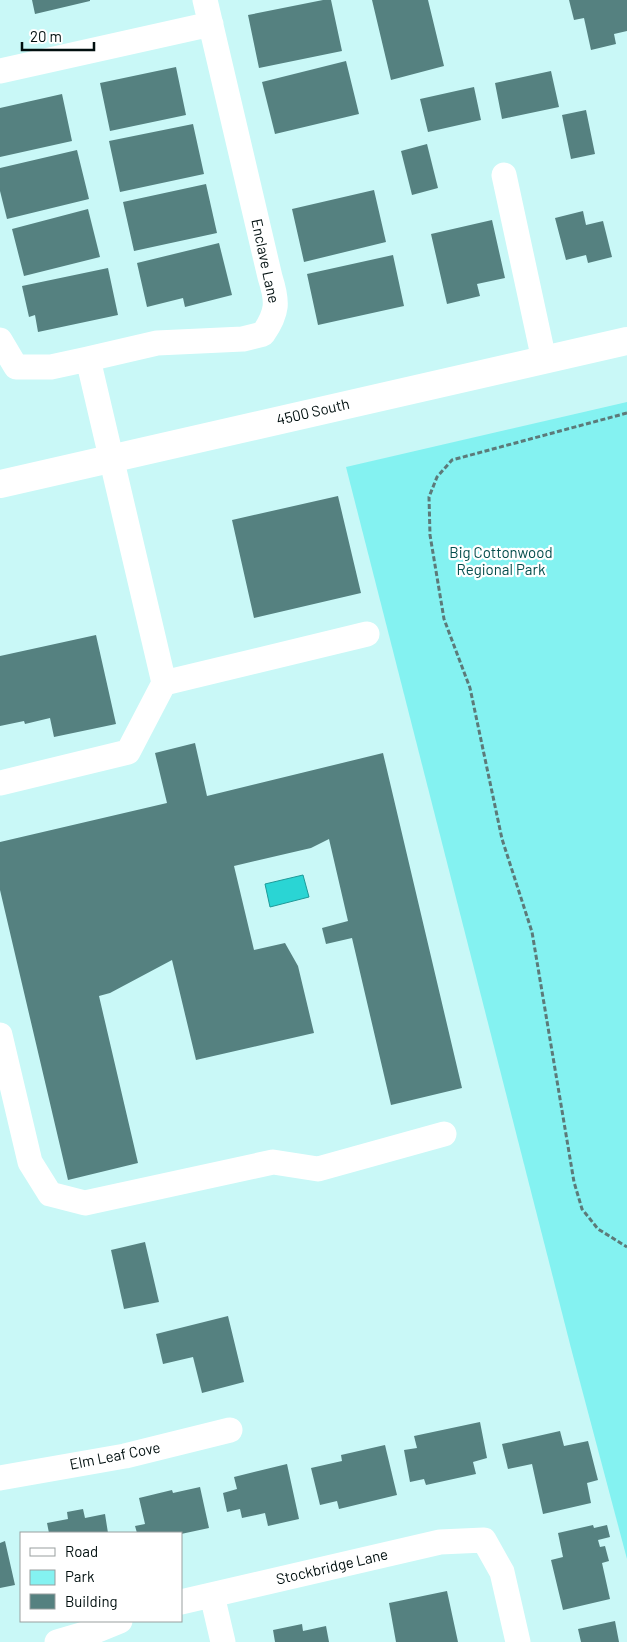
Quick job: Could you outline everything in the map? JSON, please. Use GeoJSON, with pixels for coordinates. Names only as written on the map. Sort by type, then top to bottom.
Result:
{"type":"FeatureCollection","features":[{"type":"Feature","properties":{"kind":"main road","name":"4500 South"},"geometry":{"type":"LineString","coordinates":[[0,484],[627,341]]}},
{"type":"Feature","properties":{"kind":"street","name":"Enclave Lane"},"geometry":{"type":"LineString","coordinates":[[0,340],[16,367],[51,367],[157,343],[243,339],[263,334],[272,321],[276,307],[275,292],[205,0]]}},
{"type":"Feature","properties":{"kind":"street"},"geometry":{"type":"LineString","coordinates":[[0,72],[211,24]]}},
{"type":"Feature","properties":{"kind":"street"},"geometry":{"type":"LineString","coordinates":[[504,175],[544,360]]}},
{"type":"Feature","properties":{"kind":"street"},"geometry":{"type":"LineString","coordinates":[[0,783],[128,752],[164,683],[88,359]]}},
{"type":"Feature","properties":{"kind":"street"},"geometry":{"type":"LineString","coordinates":[[164,683],[367,634]]}},
{"type":"Feature","properties":{"kind":"street"},"geometry":{"type":"LineString","coordinates":[[0,1035],[30,1162],[50,1194],[85,1202],[273,1162],[318,1169],[444,1134]]}},
{"type":"Feature","properties":{"kind":"street","name":"Elm Leaf Cove"},"geometry":{"type":"LineString","coordinates":[[0,1478],[125,1456],[230,1430]]}},
{"type":"Feature","properties":{"kind":"street","name":"Stockbridge Lane"},"geometry":{"type":"LineString","coordinates":[[182,1602],[440,1542],[484,1540],[502,1572],[518,1642]]}},
{"type":"Feature","properties":{"kind":"street"},"geometry":{"type":"LineString","coordinates":[[212,1595],[223,1642]]}},
{"type":"Feature","properties":{"kind":"street"},"geometry":{"type":"LineString","coordinates":[[57,1642],[118,1622]]}},
{"type":"Feature","properties":{"kind":"path"},"geometry":{"type":"LineString","coordinates":[[627,413],[452,460],[437,477],[429,497],[430,535],[444,619],[470,688],[502,838],[532,932],[574,1182],[582,1210],[598,1229],[627,1247]]}},
{"type":"Feature","properties":{"kind":"green space","name":"Big Cottonwood Regional Park"},"geometry":{"type":"Polygon","coordinates":[[[627,402],[627,1559],[572,1352],[346,467],[627,402]]]}},
{"type":"Feature","properties":{"kind":"shaded area"},"geometry":{"type":"Polygon","coordinates":[[[303,875],[309,897],[270,907],[265,884],[303,875]]]}},
{"type":"Feature","properties":{"kind":"building"},"geometry":{"type":"Polygon","coordinates":[[[32,0],[90,0],[90,1],[35,14],[32,0]]]}},
{"type":"Feature","properties":{"kind":"building"},"geometry":{"type":"Polygon","coordinates":[[[331,0],[342,51],[259,68],[248,15],[331,0]]]}},
{"type":"Feature","properties":{"kind":"building"},"geometry":{"type":"Polygon","coordinates":[[[372,0],[428,0],[444,66],[391,80],[372,0]]]}},
{"type":"Feature","properties":{"kind":"building"},"geometry":{"type":"Polygon","coordinates":[[[569,0],[627,0],[627,31],[614,34],[616,44],[591,50],[584,18],[574,20],[569,0]]]}},
{"type":"Feature","properties":{"kind":"building"},"geometry":{"type":"Polygon","coordinates":[[[346,61],[359,114],[275,134],[262,82],[346,61]]]}},
{"type":"Feature","properties":{"kind":"building"},"geometry":{"type":"Polygon","coordinates":[[[176,67],[186,115],[110,131],[100,83],[176,67]]]}},
{"type":"Feature","properties":{"kind":"building"},"geometry":{"type":"Polygon","coordinates":[[[551,71],[559,107],[502,119],[495,83],[551,71]]]}},
{"type":"Feature","properties":{"kind":"building"},"geometry":{"type":"Polygon","coordinates":[[[474,87],[481,120],[428,132],[420,99],[474,87]]]}},
{"type":"Feature","properties":{"kind":"building"},"geometry":{"type":"Polygon","coordinates":[[[62,94],[72,141],[0,157],[0,108],[62,94]]]}},
{"type":"Feature","properties":{"kind":"building"},"geometry":{"type":"Polygon","coordinates":[[[586,110],[595,154],[571,159],[562,115],[586,110]]]}},
{"type":"Feature","properties":{"kind":"building"},"geometry":{"type":"Polygon","coordinates":[[[193,124],[204,174],[120,192],[109,141],[193,124]]]}},
{"type":"Feature","properties":{"kind":"building"},"geometry":{"type":"Polygon","coordinates":[[[427,144],[438,188],[412,195],[401,151],[427,144]]]}},
{"type":"Feature","properties":{"kind":"building"},"geometry":{"type":"Polygon","coordinates":[[[77,150],[89,199],[7,219],[0,191],[0,168],[77,150]]]}},
{"type":"Feature","properties":{"kind":"building"},"geometry":{"type":"Polygon","coordinates":[[[206,184],[217,233],[134,251],[123,202],[206,184]]]}},
{"type":"Feature","properties":{"kind":"building"},"geometry":{"type":"Polygon","coordinates":[[[374,190],[386,242],[304,262],[292,209],[374,190]]]}},
{"type":"Feature","properties":{"kind":"building"},"geometry":{"type":"Polygon","coordinates":[[[88,209],[100,257],[24,276],[12,229],[88,209]]]}},
{"type":"Feature","properties":{"kind":"building"},"geometry":{"type":"Polygon","coordinates":[[[583,211],[586,225],[603,221],[612,257],[588,263],[586,255],[566,260],[555,218],[583,211]]]}},
{"type":"Feature","properties":{"kind":"building"},"geometry":{"type":"Polygon","coordinates":[[[492,220],[505,278],[477,284],[480,296],[447,304],[431,234],[492,220]]]}},
{"type":"Feature","properties":{"kind":"building"},"geometry":{"type":"Polygon","coordinates":[[[219,243],[232,295],[185,307],[183,298],[147,307],[137,263],[219,243]]]}},
{"type":"Feature","properties":{"kind":"building"},"geometry":{"type":"Polygon","coordinates":[[[393,255],[404,306],[318,325],[307,274],[393,255]]]}},
{"type":"Feature","properties":{"kind":"building"},"geometry":{"type":"Polygon","coordinates":[[[108,268],[118,315],[38,332],[35,315],[29,317],[22,286],[108,268]]]}},
{"type":"Feature","properties":{"kind":"building"},"geometry":{"type":"Polygon","coordinates":[[[338,496],[361,593],[254,618],[232,520],[338,496]]]}},
{"type":"Feature","properties":{"kind":"building"},"geometry":{"type":"Polygon","coordinates":[[[96,635],[116,724],[54,737],[50,718],[25,724],[24,721],[0,726],[0,656],[96,635]]]}},
{"type":"Feature","properties":{"kind":"building"},"geometry":{"type":"Polygon","coordinates":[[[195,743],[207,796],[383,753],[462,1088],[391,1105],[352,938],[326,944],[322,928],[348,921],[329,839],[311,848],[234,866],[254,950],[285,943],[298,966],[314,1033],[196,1060],[172,960],[110,993],[99,996],[138,1163],[68,1180],[0,890],[0,842],[167,803],[155,753],[195,743]]]}},
{"type":"Feature","properties":{"kind":"building"},"geometry":{"type":"Polygon","coordinates":[[[145,1242],[159,1302],[124,1309],[111,1250],[145,1242]]]}},
{"type":"Feature","properties":{"kind":"building"},"geometry":{"type":"Polygon","coordinates":[[[228,1316],[244,1382],[202,1393],[193,1357],[163,1364],[156,1334],[228,1316]]]}},
{"type":"Feature","properties":{"kind":"building"},"geometry":{"type":"Polygon","coordinates":[[[480,1422],[487,1458],[473,1462],[476,1474],[426,1485],[424,1479],[410,1482],[404,1450],[417,1448],[414,1436],[480,1422]]]}},
{"type":"Feature","properties":{"kind":"building"},"geometry":{"type":"Polygon","coordinates":[[[560,1431],[564,1446],[588,1441],[598,1480],[587,1483],[591,1503],[543,1514],[532,1464],[508,1469],[502,1444],[560,1431]]]}},
{"type":"Feature","properties":{"kind":"building"},"geometry":{"type":"Polygon","coordinates":[[[385,1445],[397,1495],[339,1509],[337,1501],[320,1505],[311,1468],[342,1461],[341,1455],[385,1445]]]}},
{"type":"Feature","properties":{"kind":"building"},"geometry":{"type":"Polygon","coordinates":[[[287,1464],[299,1519],[268,1526],[265,1513],[242,1518],[240,1509],[227,1512],[223,1493],[237,1489],[234,1477],[287,1464]]]}},
{"type":"Feature","properties":{"kind":"building"},"geometry":{"type":"Polygon","coordinates":[[[200,1487],[209,1528],[182,1534],[182,1532],[137,1532],[135,1526],[145,1524],[139,1498],[172,1490],[173,1493],[200,1487]]]}},
{"type":"Feature","properties":{"kind":"building"},"geometry":{"type":"Polygon","coordinates":[[[83,1509],[85,1518],[105,1514],[108,1532],[49,1532],[47,1523],[68,1519],[67,1512],[83,1509]]]}},
{"type":"Feature","properties":{"kind":"building"},"geometry":{"type":"Polygon","coordinates":[[[593,1525],[594,1528],[607,1525],[610,1537],[598,1540],[600,1547],[605,1546],[609,1561],[602,1563],[610,1599],[563,1610],[551,1560],[563,1557],[558,1533],[593,1525]]]}},
{"type":"Feature","properties":{"kind":"building"},"geometry":{"type":"Polygon","coordinates":[[[5,1541],[15,1585],[0,1588],[0,1543],[5,1541]]]}},
{"type":"Feature","properties":{"kind":"building"},"geometry":{"type":"Polygon","coordinates":[[[447,1591],[458,1642],[396,1642],[389,1603],[447,1591]]]}},
{"type":"Feature","properties":{"kind":"building"},"geometry":{"type":"Polygon","coordinates":[[[615,1621],[619,1642],[581,1642],[578,1629],[615,1621]]]}},
{"type":"Feature","properties":{"kind":"building"},"geometry":{"type":"Polygon","coordinates":[[[302,1624],[303,1631],[326,1626],[329,1642],[275,1642],[273,1630],[302,1624]]]}}]}
